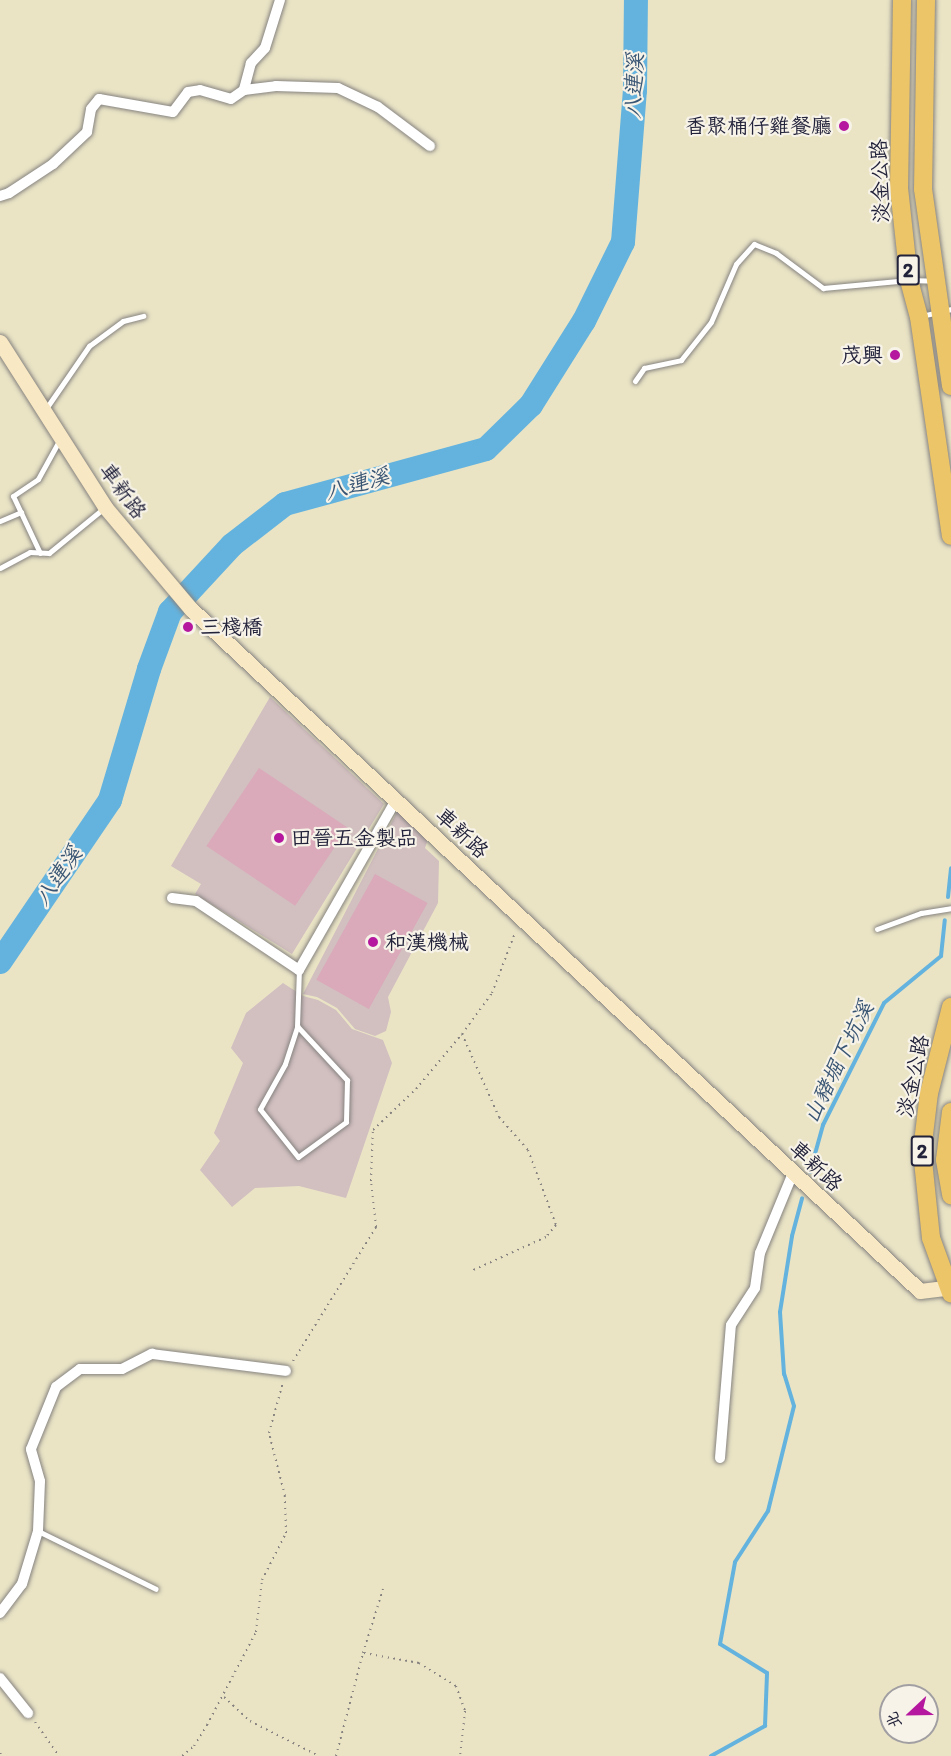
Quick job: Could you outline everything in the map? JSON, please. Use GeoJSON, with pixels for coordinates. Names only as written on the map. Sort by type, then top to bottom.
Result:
{"type":"FeatureCollection","features":[{"type":"Feature","properties":{"kind":"main road","name":"淡金公路"},"geometry":{"type":"LineString","coordinates":[[902,0],[899,188],[909,280],[919,316],[951,536]]}},
{"type":"Feature","properties":{"kind":"main road","name":"淡金公路"},"geometry":{"type":"LineString","coordinates":[[926,0],[923,189],[936,281],[946,310],[951,386]]}},
{"type":"Feature","properties":{"kind":"main road","name":"淡金公路"},"geometry":{"type":"LineString","coordinates":[[950,1290],[931,1238],[922,1151],[929,1092],[951,1007]]}},
{"type":"Feature","properties":{"kind":"main road","name":"2"},"geometry":{"type":"LineString","coordinates":[[951,1112],[945,1160],[951,1195]]}},
{"type":"Feature","properties":{"kind":"street"},"geometry":{"type":"LineString","coordinates":[[244,90],[251,63],[265,48],[280,0]]}},
{"type":"Feature","properties":{"kind":"street"},"geometry":{"type":"LineString","coordinates":[[0,196],[9,193],[53,164],[87,132],[91,109],[99,99],[173,112],[188,92],[200,90],[231,99],[244,90],[276,86],[338,88],[378,106],[430,146]]}},
{"type":"Feature","properties":{"kind":"street","name":"車新路"},"geometry":{"type":"LineString","coordinates":[[0,342],[105,507],[191,609],[920,1291],[950,1290]]}},
{"type":"Feature","properties":{"kind":"street"},"geometry":{"type":"LineString","coordinates":[[172,898],[196,901],[299,969],[396,800]]}},
{"type":"Feature","properties":{"kind":"street"},"geometry":{"type":"LineString","coordinates":[[720,1458],[731,1325],[755,1288],[760,1253],[793,1173]]}},
{"type":"Feature","properties":{"kind":"street"},"geometry":{"type":"LineString","coordinates":[[0,1613],[22,1584],[38,1531],[40,1480],[31,1449],[56,1387],[80,1368],[122,1369],[152,1354],[286,1371]]}},
{"type":"Feature","properties":{"kind":"street"},"geometry":{"type":"LineString","coordinates":[[0,1678],[28,1713]]}},
{"type":"Feature","properties":{"kind":"lane"},"geometry":{"type":"LineString","coordinates":[[635,381],[644,368],[681,360],[711,322],[736,264],[754,244],[776,254],[823,288],[909,280],[936,281]]}},
{"type":"Feature","properties":{"kind":"lane"},"geometry":{"type":"LineString","coordinates":[[919,316],[946,310]]}},
{"type":"Feature","properties":{"kind":"lane"},"geometry":{"type":"LineString","coordinates":[[44,411],[89,346],[123,321],[143,316]]}},
{"type":"Feature","properties":{"kind":"lane"},"geometry":{"type":"LineString","coordinates":[[40,553],[13,496],[38,479],[61,437]]}},
{"type":"Feature","properties":{"kind":"lane"},"geometry":{"type":"LineString","coordinates":[[0,568],[30,552],[49,553],[105,507]]}},
{"type":"Feature","properties":{"kind":"lane"},"geometry":{"type":"LineString","coordinates":[[0,521],[21,512]]}},
{"type":"Feature","properties":{"kind":"lane"},"geometry":{"type":"LineString","coordinates":[[877,928],[921,913],[951,908]]}},
{"type":"Feature","properties":{"kind":"lane"},"geometry":{"type":"LineString","coordinates":[[297,1026],[347,1080],[346,1122],[298,1157],[260,1109],[285,1064],[297,1026],[299,969]]}},
{"type":"Feature","properties":{"kind":"lane"},"geometry":{"type":"LineString","coordinates":[[38,1531],[156,1590]]}},
{"type":"Feature","properties":{"kind":"path"},"geometry":{"type":"LineString","coordinates":[[182,1756],[194,1746],[224,1697],[256,1632],[262,1580],[286,1533],[285,1496],[269,1433],[286,1371],[376,1227],[371,1181],[373,1130],[416,1089],[462,1034],[492,993],[521,916]]}},
{"type":"Feature","properties":{"kind":"path"},"geometry":{"type":"LineString","coordinates":[[462,1034],[499,1117],[528,1150],[556,1225],[546,1237],[471,1271]]}},
{"type":"Feature","properties":{"kind":"path"},"geometry":{"type":"LineString","coordinates":[[336,1756],[363,1653],[383,1589]]}},
{"type":"Feature","properties":{"kind":"path"},"geometry":{"type":"LineString","coordinates":[[363,1653],[419,1664],[456,1686],[465,1711],[460,1756]]}},
{"type":"Feature","properties":{"kind":"path"},"geometry":{"type":"LineString","coordinates":[[224,1697],[250,1721],[319,1756]]}},
{"type":"Feature","properties":{"kind":"path"},"geometry":{"type":"LineString","coordinates":[[28,1713],[59,1756]]}},
{"type":"Feature","properties":{"kind":"shaded area"},"geometry":{"type":"Polygon","coordinates":[[[270,697],[384,804],[292,954],[195,894],[201,884],[171,866],[270,697]]]}},
{"type":"Feature","properties":{"kind":"shaded area"},"geometry":{"type":"Polygon","coordinates":[[[397,812],[428,839],[425,848],[439,861],[438,903],[388,997],[391,1012],[386,1031],[375,1036],[355,1029],[337,1008],[317,997],[303,994],[397,812]]]}},
{"type":"Feature","properties":{"kind":"shaded area"},"geometry":{"type":"Polygon","coordinates":[[[283,983],[303,996],[318,1000],[336,1010],[352,1029],[383,1040],[392,1063],[346,1198],[299,1186],[255,1188],[232,1207],[200,1170],[220,1141],[214,1133],[243,1063],[231,1048],[246,1013],[283,983]]]}},
{"type":"Feature","properties":{"kind":"building","name":"田晉五金製品"},"geometry":{"type":"Polygon","coordinates":[[[259,768],[348,828],[295,906],[206,846],[259,768]]]}},
{"type":"Feature","properties":{"kind":"building","name":"和漢機械"},"geometry":{"type":"Polygon","coordinates":[[[375,874],[427,903],[369,1009],[316,980],[375,874]]]}},
{"type":"Feature","properties":{"kind":"waterway","name":"八連溪"},"geometry":{"type":"LineString","coordinates":[[0,962],[110,800],[149,669],[170,612],[232,545],[285,504],[486,449],[531,405],[584,321],[623,242],[635,90],[636,0]]}},
{"type":"Feature","properties":{"kind":"waterway","name":"山豬堀下坑溪"},"geometry":{"type":"LineString","coordinates":[[948,897],[951,868]]}},
{"type":"Feature","properties":{"kind":"waterway","name":"山豬堀下坑溪"},"geometry":{"type":"LineString","coordinates":[[810,1172],[823,1125],[884,1003],[941,956],[945,920]]}},
{"type":"Feature","properties":{"kind":"waterway","name":"山豬堀下坑溪"},"geometry":{"type":"LineString","coordinates":[[711,1756],[765,1726],[767,1673],[720,1644],[735,1562],[768,1511],[794,1406],[784,1374],[780,1312],[792,1236],[802,1198]]}},
{"type":"Feature","properties":{"kind":"place","name":"香聚桶仔雞餐廳"},"geometry":{"type":"Point","coordinates":[844,126]}},
{"type":"Feature","properties":{"kind":"place","name":"茂興"},"geometry":{"type":"Point","coordinates":[895,355]}},
{"type":"Feature","properties":{"kind":"place","name":"三棧橋"},"geometry":{"type":"Point","coordinates":[188,627]}},
{"type":"Feature","properties":{"kind":"place","name":"田晉五金製品"},"geometry":{"type":"Point","coordinates":[279,838]}},
{"type":"Feature","properties":{"kind":"place","name":"和漢機械"},"geometry":{"type":"Point","coordinates":[373,942]}}]}
